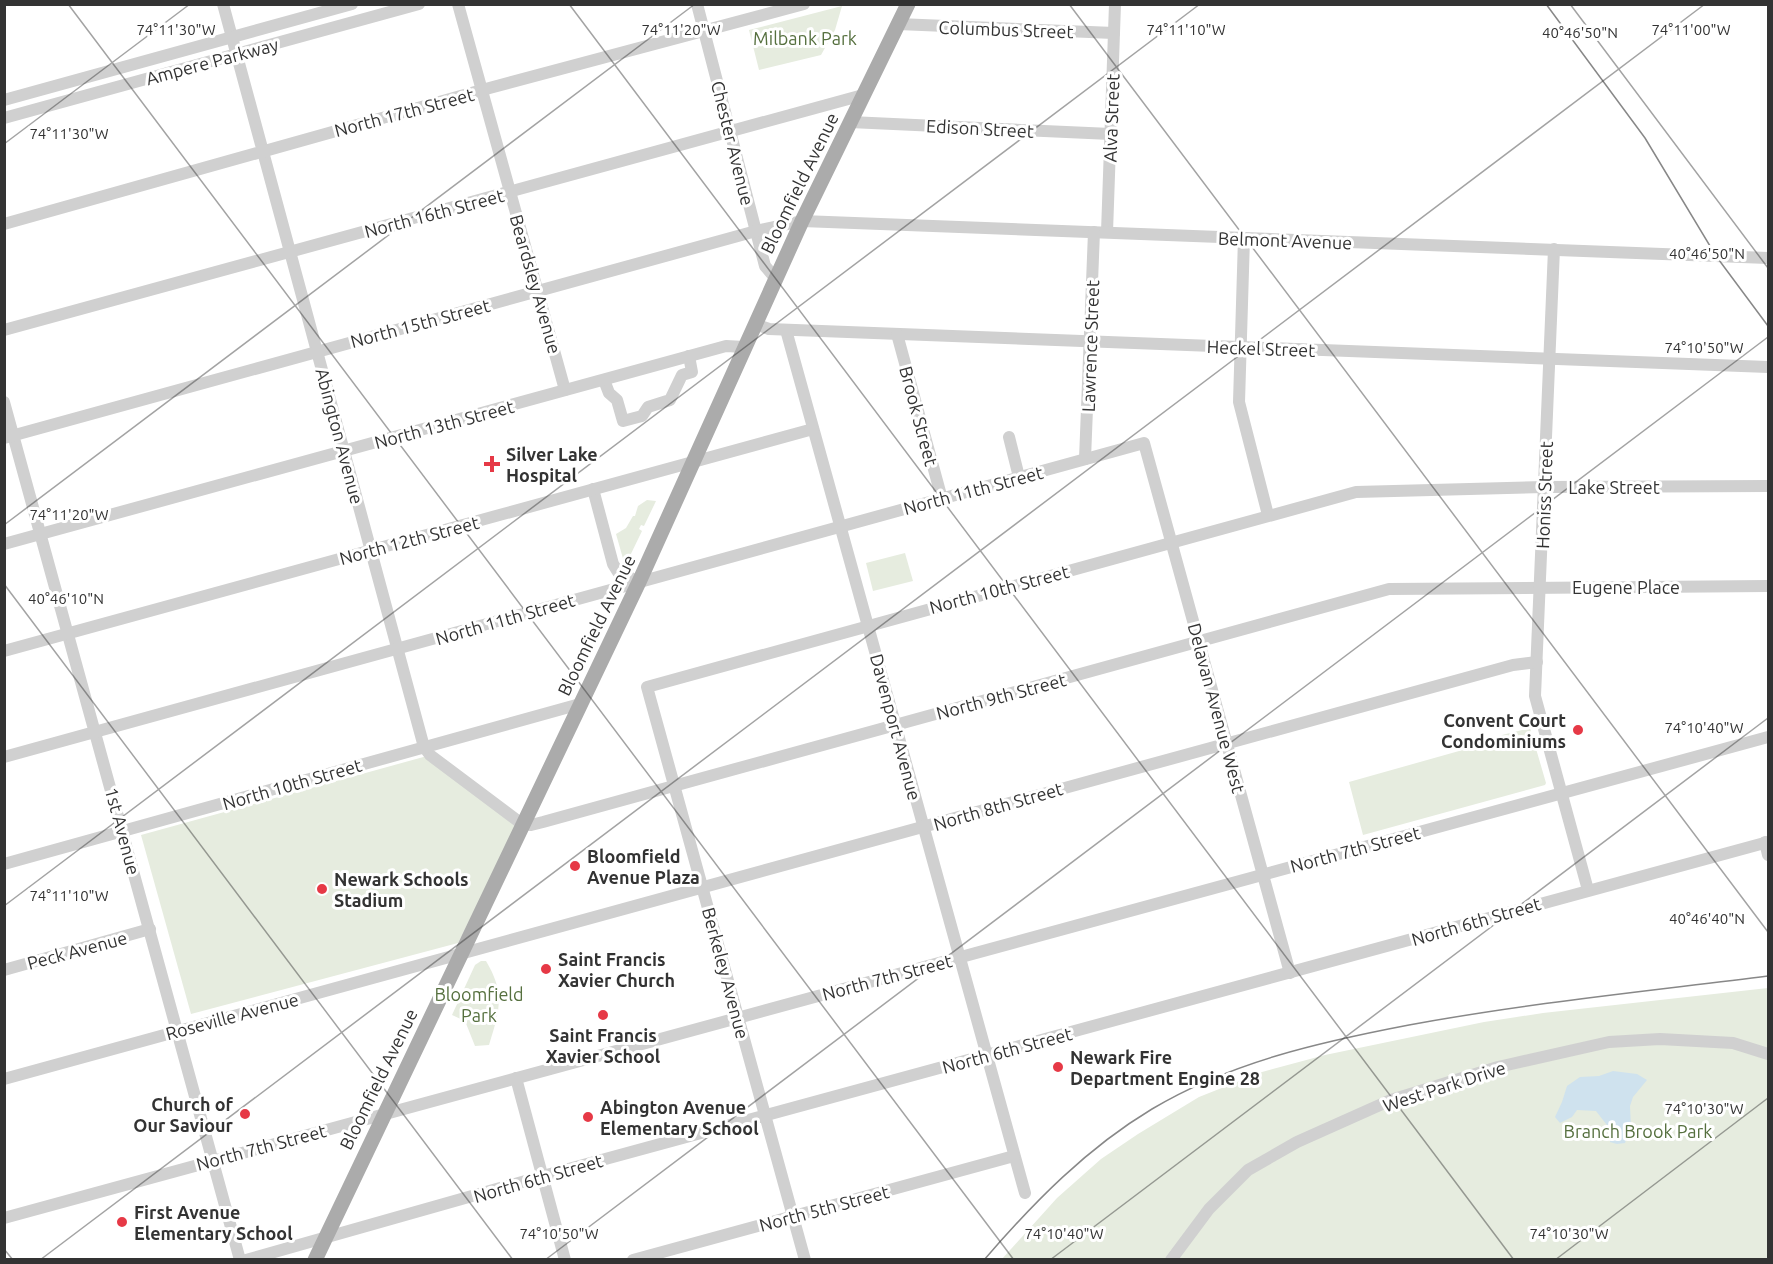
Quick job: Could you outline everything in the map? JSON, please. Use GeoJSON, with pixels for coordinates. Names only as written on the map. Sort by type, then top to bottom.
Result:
{"type":"FeatureCollection","features":[{"type":"Feature","properties":{"kind":"main road","name":"Bloomfield Avenue"},"geometry":{"type":"LineString","coordinates":[[315,1260],[639,582],[802,221],[908,4]]}},
{"type":"Feature","properties":{"kind":"street","name":"Abington Avenue"},"geometry":{"type":"LineString","coordinates":[[223,4],[424,747]]}},
{"type":"Feature","properties":{"kind":"street","name":"Ampere Parkway"},"geometry":{"type":"LineString","coordinates":[[4,118],[419,4]]}},
{"type":"Feature","properties":{"kind":"street","name":"Beardsley Avenue"},"geometry":{"type":"LineString","coordinates":[[458,4],[565,390]]}},
{"type":"Feature","properties":{"kind":"street","name":"Chester Avenue"},"geometry":{"type":"LineString","coordinates":[[697,4],[765,267],[776,279]]}},
{"type":"Feature","properties":{"kind":"street","name":"North 17th Street"},"geometry":{"type":"LineString","coordinates":[[4,224],[482,90],[804,4]]}},
{"type":"Feature","properties":{"kind":"street","name":"Alva Street"},"geometry":{"type":"LineString","coordinates":[[1100,232],[1111,134],[1115,4]]}},
{"type":"Feature","properties":{"kind":"street","name":"Ampere Parkway"},"geometry":{"type":"LineString","coordinates":[[4,100],[344,6]]}},
{"type":"Feature","properties":{"kind":"street","name":"Columbus Street"},"geometry":{"type":"LineString","coordinates":[[898,24],[1114,33]]}},
{"type":"Feature","properties":{"kind":"street","name":"North 16th Street"},"geometry":{"type":"LineString","coordinates":[[4,330],[863,95]]}},
{"type":"Feature","properties":{"kind":"street","name":"Edison Street"},"geometry":{"type":"LineString","coordinates":[[850,122],[1111,134]]}},
{"type":"Feature","properties":{"kind":"street","name":"North 15th Street"},"geometry":{"type":"LineString","coordinates":[[9,437],[756,231],[802,221]]}},
{"type":"Feature","properties":{"kind":"street","name":"Belmont Avenue"},"geometry":{"type":"LineString","coordinates":[[802,221],[1768,258]]}},
{"type":"Feature","properties":{"kind":"street","name":"Lawrence Street"},"geometry":{"type":"LineString","coordinates":[[1085,459],[1090,341],[1100,232]]}},
{"type":"Feature","properties":{"kind":"street"},"geometry":{"type":"LineString","coordinates":[[1244,238],[1240,407],[1268,515]]}},
{"type":"Feature","properties":{"kind":"street","name":"Honiss Street"},"geometry":{"type":"LineString","coordinates":[[1554,249],[1535,696],[1588,890]]}},
{"type":"Feature","properties":{"kind":"street","name":"Heckel Street"},"geometry":{"type":"LineString","coordinates":[[755,324],[769,329],[786,330],[1768,368]]}},
{"type":"Feature","properties":{"kind":"street","name":"Davenport Avenue"},"geometry":{"type":"LineString","coordinates":[[786,330],[1025,1194]]}},
{"type":"Feature","properties":{"kind":"street","name":"Brook Street"},"geometry":{"type":"LineString","coordinates":[[897,334],[942,499]]}},
{"type":"Feature","properties":{"kind":"street","name":"North 13th Street"},"geometry":{"type":"LineString","coordinates":[[4,544],[726,346],[744,347]]}},
{"type":"Feature","properties":{"kind":"street"},"geometry":{"type":"LineString","coordinates":[[604,380],[609,393],[617,400],[623,421],[642,416],[648,406],[670,400],[682,375],[692,372],[689,356]]}},
{"type":"Feature","properties":{"kind":"street","name":"1st Avenue"},"geometry":{"type":"LineString","coordinates":[[4,402],[9,437],[41,534],[240,1260]]}},
{"type":"Feature","properties":{"kind":"street","name":"North 12th Street"},"geometry":{"type":"LineString","coordinates":[[4,651],[813,429]]}},
{"type":"Feature","properties":{"kind":"street"},"geometry":{"type":"LineString","coordinates":[[1009,437],[1019,477]]}},
{"type":"Feature","properties":{"kind":"street","name":"North 11th Street"},"geometry":{"type":"LineString","coordinates":[[4,758],[1144,443]]}},
{"type":"Feature","properties":{"kind":"street","name":"Delavan Avenue West"},"geometry":{"type":"LineString","coordinates":[[1144,443],[1290,973]]}},
{"type":"Feature","properties":{"kind":"street","name":"Lake Street"},"geometry":{"type":"LineString","coordinates":[[1352,493],[1365,490],[1768,486]]}},
{"type":"Feature","properties":{"kind":"street"},"geometry":{"type":"LineString","coordinates":[[593,489],[613,564],[618,572],[639,582]]}},
{"type":"Feature","properties":{"kind":"street","name":"North 10th Street"},"geometry":{"type":"LineString","coordinates":[[647,687],[1352,493]]}},
{"type":"Feature","properties":{"kind":"street","name":"Eugene Place"},"geometry":{"type":"LineString","coordinates":[[1484,587],[1768,586]]}},
{"type":"Feature","properties":{"kind":"street","name":"North 9th Street"},"geometry":{"type":"LineString","coordinates":[[522,824],[531,825],[543,822],[1389,589],[1484,587]]}},
{"type":"Feature","properties":{"kind":"street","name":"North 8th Street"},"geometry":{"type":"LineString","coordinates":[[460,954],[1513,664],[1537,662]]}},
{"type":"Feature","properties":{"kind":"street","name":"Berkeley Avenue"},"geometry":{"type":"LineString","coordinates":[[647,687],[805,1260]]}},
{"type":"Feature","properties":{"kind":"street","name":"North 10th Street"},"geometry":{"type":"LineString","coordinates":[[4,864],[580,704]]}},
{"type":"Feature","properties":{"kind":"street","name":"North 7th Street"},"geometry":{"type":"LineString","coordinates":[[4,1218],[1768,737]]}},
{"type":"Feature","properties":{"kind":"street"},"geometry":{"type":"LineString","coordinates":[[424,747],[432,756],[522,824]]}},
{"type":"Feature","properties":{"kind":"street"},"geometry":{"type":"LineString","coordinates":[[1767,842],[1768,855]]}},
{"type":"Feature","properties":{"kind":"street","name":"North 6th Street"},"geometry":{"type":"LineString","coordinates":[[246,1260],[543,1176],[1767,842]]}},
{"type":"Feature","properties":{"kind":"street","name":"Peck Avenue"},"geometry":{"type":"LineString","coordinates":[[4,970],[150,929]]}},
{"type":"Feature","properties":{"kind":"street","name":"Roseville Avenue"},"geometry":{"type":"LineString","coordinates":[[4,1079],[460,954]]}},
{"type":"Feature","properties":{"kind":"street","name":"West Park Drive"},"geometry":{"type":"LineString","coordinates":[[1172,1260],[1209,1209],[1248,1170],[1297,1142],[1391,1100],[1498,1067],[1609,1042],[1660,1039],[1733,1043],[1768,1054]]}},
{"type":"Feature","properties":{"kind":"street"},"geometry":{"type":"LineString","coordinates":[[516,1078],[565,1260]]}},
{"type":"Feature","properties":{"kind":"street","name":"North 5th Street"},"geometry":{"type":"LineString","coordinates":[[633,1260],[1014,1156]]}},
{"type":"Feature","properties":{"kind":"green space","name":"Milbank Park"},"geometry":{"type":"Polygon","coordinates":[[[842,6],[835,30],[821,55],[759,70],[749,30],[842,6]]]}},
{"type":"Feature","properties":{"kind":"green space"},"geometry":{"type":"Polygon","coordinates":[[[647,500],[656,501],[644,526],[641,525],[639,529],[642,531],[627,562],[624,562],[616,534],[626,528],[635,516],[638,506],[647,500]]]}},
{"type":"Feature","properties":{"kind":"green space"},"geometry":{"type":"Polygon","coordinates":[[[905,553],[913,581],[873,591],[866,563],[905,553]]]}},
{"type":"Feature","properties":{"kind":"green space"},"geometry":{"type":"Polygon","coordinates":[[[1530,728],[1545,785],[1363,835],[1349,782],[1491,742],[1490,738],[1530,728]]]}},
{"type":"Feature","properties":{"kind":"green space","name":"Newark Schools Stadium"},"geometry":{"type":"Polygon","coordinates":[[[427,756],[517,826],[458,943],[191,1014],[141,835],[427,756]]]}},
{"type":"Feature","properties":{"kind":"green space","name":"Bloomfield Park"},"geometry":{"type":"Polygon","coordinates":[[[486,961],[492,973],[499,1003],[489,1045],[475,1046],[465,1021],[452,1015],[475,965],[486,961]]]}},
{"type":"Feature","properties":{"kind":"green space","name":"Branch Brook Park"},"geometry":{"type":"Polygon","coordinates":[[[1768,988],[1768,1259],[1001,1260],[1057,1198],[1101,1159],[1199,1097],[1262,1072],[1325,1055],[1484,1022],[1543,1013],[1768,988]]]}},
{"type":"Feature","properties":{"kind":"water"},"geometry":{"type":"Polygon","coordinates":[[[1613,1071],[1637,1074],[1647,1080],[1633,1097],[1630,1106],[1631,1127],[1625,1143],[1610,1142],[1610,1129],[1596,1111],[1577,1110],[1572,1117],[1560,1123],[1555,1117],[1567,1086],[1580,1077],[1599,1076],[1613,1071]]]}},
{"type":"Feature","properties":{"kind":"tram line"},"geometry":{"type":"LineString","coordinates":[[1546,4],[1645,138],[1716,256],[1768,326]]}},
{"type":"Feature","properties":{"kind":"tram line"},"geometry":{"type":"LineString","coordinates":[[984,1260],[1062,1177],[1105,1141],[1152,1109],[1213,1078],[1245,1066],[1342,1039],[1454,1017],[1768,976]]}},
{"type":"Feature","properties":{"kind":"place","name":"Silver Lake Hospital"},"geometry":{"type":"Point","coordinates":[492,464]}},
{"type":"Feature","properties":{"kind":"place","name":"Convent Court Condominiums"},"geometry":{"type":"Point","coordinates":[1578,730]}},
{"type":"Feature","properties":{"kind":"place","name":"Bloomfield Avenue Plaza"},"geometry":{"type":"Point","coordinates":[575,866]}},
{"type":"Feature","properties":{"kind":"place","name":"Newark Schools Stadium"},"geometry":{"type":"Point","coordinates":[322,889]}},
{"type":"Feature","properties":{"kind":"place","name":"Saint Francis Xavier Church"},"geometry":{"type":"Point","coordinates":[546,969]}},
{"type":"Feature","properties":{"kind":"place","name":"Saint Francis Xavier School"},"geometry":{"type":"Point","coordinates":[603,1015]}},
{"type":"Feature","properties":{"kind":"place","name":"Newark Fire Department Engine 28"},"geometry":{"type":"Point","coordinates":[1058,1067]}},
{"type":"Feature","properties":{"kind":"place","name":"Church of Our Saviour"},"geometry":{"type":"Point","coordinates":[245,1114]}},
{"type":"Feature","properties":{"kind":"place","name":"Abington Avenue Elementary School"},"geometry":{"type":"Point","coordinates":[588,1117]}},
{"type":"Feature","properties":{"kind":"place","name":"First Avenue Elementary School"},"geometry":{"type":"Point","coordinates":[122,1222]}}]}
